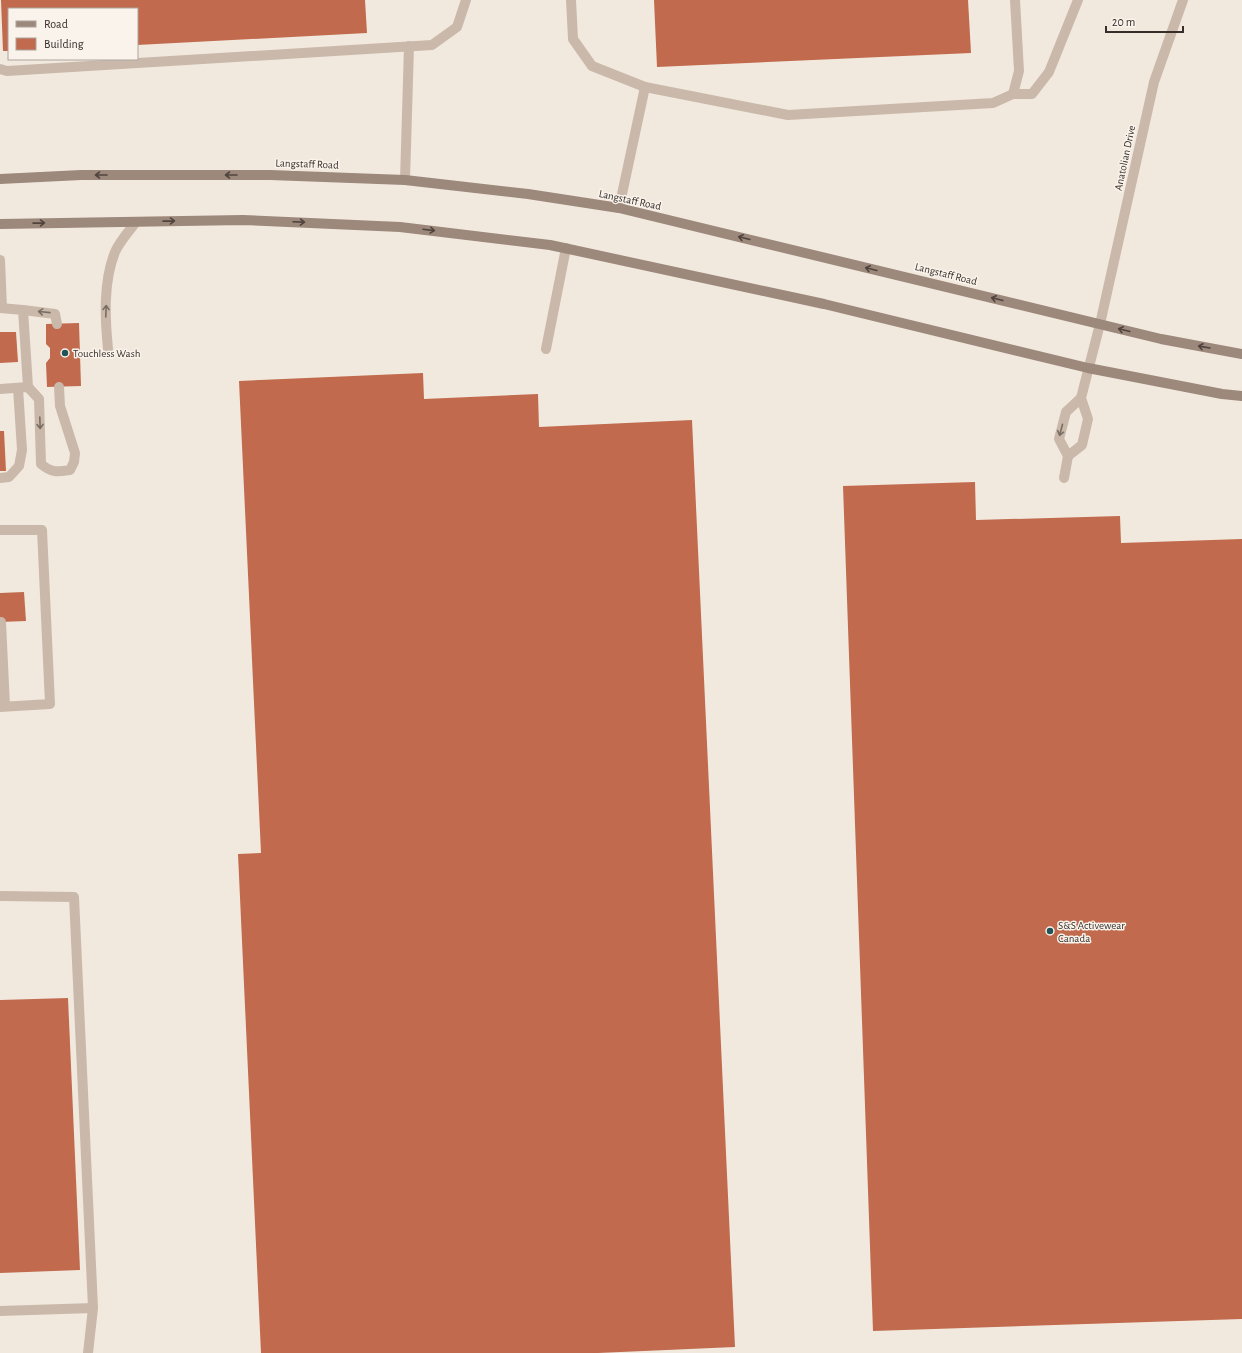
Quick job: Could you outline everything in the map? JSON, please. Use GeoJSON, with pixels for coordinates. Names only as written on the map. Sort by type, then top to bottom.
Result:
{"type":"FeatureCollection","features":[{"type":"Feature","properties":{"kind":"main road","name":"Langstaff Road"},"geometry":{"type":"LineString","coordinates":[[0,179],[81,176],[270,175],[405,180],[528,194],[619,208],[1161,339],[1242,354]]}},
{"type":"Feature","properties":{"kind":"main road"},"geometry":{"type":"LineString","coordinates":[[0,224],[243,220],[400,227],[550,245],[824,304],[1088,368],[1222,394],[1242,396]]}},
{"type":"Feature","properties":{"kind":"street"},"geometry":{"type":"LineString","coordinates":[[0,69],[6,71],[432,44],[457,27],[466,0]]}},
{"type":"Feature","properties":{"kind":"street"},"geometry":{"type":"LineString","coordinates":[[571,0],[573,39],[592,66],[645,87],[788,115],[993,103],[1013,94],[1032,94],[1049,72],[1078,0]]}},
{"type":"Feature","properties":{"kind":"street"},"geometry":{"type":"LineString","coordinates":[[1013,94],[1019,71],[1015,0]]}},
{"type":"Feature","properties":{"kind":"street","name":"Anatolian Drive"},"geometry":{"type":"LineString","coordinates":[[1081,398],[1100,324],[1154,82],[1183,0]]}},
{"type":"Feature","properties":{"kind":"street"},"geometry":{"type":"LineString","coordinates":[[405,180],[409,46]]}},
{"type":"Feature","properties":{"kind":"street"},"geometry":{"type":"LineString","coordinates":[[619,208],[645,87]]}},
{"type":"Feature","properties":{"kind":"street"},"geometry":{"type":"LineString","coordinates":[[108,349],[106,326],[107,281],[115,251],[136,222]]}},
{"type":"Feature","properties":{"kind":"street"},"geometry":{"type":"LineString","coordinates":[[546,349],[566,248]]}},
{"type":"Feature","properties":{"kind":"street"},"geometry":{"type":"LineString","coordinates":[[0,260],[1,308],[56,314],[56,324]]}},
{"type":"Feature","properties":{"kind":"street"},"geometry":{"type":"LineString","coordinates":[[0,478],[9,477],[19,466],[22,450],[23,310]]}},
{"type":"Feature","properties":{"kind":"street"},"geometry":{"type":"LineString","coordinates":[[0,389],[23,388],[39,399],[41,464],[48,469],[57,472],[70,470],[74,462],[75,453],[60,406],[59,387]]}},
{"type":"Feature","properties":{"kind":"street"},"geometry":{"type":"LineString","coordinates":[[1064,478],[1068,456],[1059,439],[1066,412],[1081,398],[1088,419],[1082,445],[1068,456]]}},
{"type":"Feature","properties":{"kind":"street"},"geometry":{"type":"LineString","coordinates":[[0,530],[42,530],[50,704],[2,706],[1,622]]}},
{"type":"Feature","properties":{"kind":"street"},"geometry":{"type":"LineString","coordinates":[[0,896],[74,897],[93,1308],[88,1353]]}},
{"type":"Feature","properties":{"kind":"street"},"geometry":{"type":"LineString","coordinates":[[0,1311],[93,1308]]}},
{"type":"Feature","properties":{"kind":"building"},"geometry":{"type":"Polygon","coordinates":[[[1,0],[365,0],[367,33],[138,45],[138,8],[8,8],[8,51],[3,51],[1,0]]]}},
{"type":"Feature","properties":{"kind":"building"},"geometry":{"type":"Polygon","coordinates":[[[654,0],[968,0],[971,53],[657,67],[654,0]]]}},
{"type":"Feature","properties":{"kind":"building","name":"Touchless Wash"},"geometry":{"type":"Polygon","coordinates":[[[79,323],[81,386],[47,387],[46,363],[50,358],[50,348],[46,344],[46,324],[79,323]]]}},
{"type":"Feature","properties":{"kind":"building"},"geometry":{"type":"Polygon","coordinates":[[[0,332],[16,332],[18,362],[0,363],[0,332]]]}},
{"type":"Feature","properties":{"kind":"building"},"geometry":{"type":"Polygon","coordinates":[[[423,373],[424,399],[538,394],[539,427],[692,420],[735,1347],[598,1353],[261,1353],[238,854],[261,853],[239,381],[423,373]]]}},
{"type":"Feature","properties":{"kind":"building"},"geometry":{"type":"Polygon","coordinates":[[[0,431],[4,431],[6,471],[0,471],[0,431]]]}},
{"type":"Feature","properties":{"kind":"building","name":"S&S Activewear Canada"},"geometry":{"type":"Polygon","coordinates":[[[975,482],[976,520],[1120,516],[1121,543],[1242,539],[1242,1319],[873,1331],[843,486],[975,482]]]}},
{"type":"Feature","properties":{"kind":"building"},"geometry":{"type":"Polygon","coordinates":[[[24,592],[26,621],[0,622],[0,593],[24,592]]]}},
{"type":"Feature","properties":{"kind":"building"},"geometry":{"type":"Polygon","coordinates":[[[68,998],[80,1270],[0,1273],[0,1000],[68,998]]]}},
{"type":"Feature","properties":{"kind":"place","name":"Touchless Wash"},"geometry":{"type":"Point","coordinates":[65,353]}},
{"type":"Feature","properties":{"kind":"place","name":"S&S Activewear Canada"},"geometry":{"type":"Point","coordinates":[1050,931]}}]}
